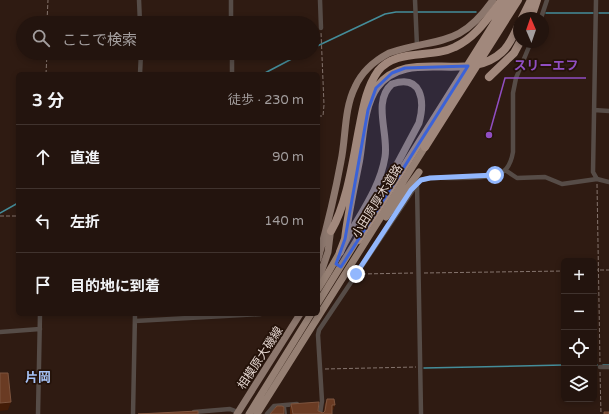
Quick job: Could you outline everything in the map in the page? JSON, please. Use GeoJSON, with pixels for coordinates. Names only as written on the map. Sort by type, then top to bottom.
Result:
{"type":"FeatureCollection","features":[{"type":"Feature","properties":{"kind":"highway"},"geometry":{"type":"LineString","coordinates":[[331,231],[341,211],[366,97],[380,70],[390,62],[401,57],[447,50],[462,44],[478,30],[502,0]]}},
{"type":"Feature","properties":{"kind":"highway","name":"小田原厚木道路"},"geometry":{"type":"LineString","coordinates":[[320,310],[509,0]]}},
{"type":"Feature","properties":{"kind":"highway","name":"小田原厚木道路"},"geometry":{"type":"LineString","coordinates":[[320,300],[425,147],[518,0]]}},
{"type":"Feature","properties":{"kind":"highway"},"geometry":{"type":"LineString","coordinates":[[525,12],[531,0]]}},
{"type":"Feature","properties":{"kind":"highway"},"geometry":{"type":"LineString","coordinates":[[533,12],[537,0]]}},
{"type":"Feature","properties":{"kind":"highway"},"geometry":{"type":"LineString","coordinates":[[340,252],[345,239],[368,110],[376,88],[392,74],[405,68],[478,64],[495,58],[509,44],[513,36]]}},
{"type":"Feature","properties":{"kind":"highway"},"geometry":{"type":"LineString","coordinates":[[489,77],[514,53],[517,48]]}},
{"type":"Feature","properties":{"kind":"highway"},"geometry":{"type":"LineString","coordinates":[[320,287],[382,172],[386,152],[382,113],[384,95],[387,88],[392,84],[406,82],[413,84],[421,95],[422,110],[419,123],[361,242]]}},
{"type":"Feature","properties":{"kind":"highway"},"geometry":{"type":"LineString","coordinates":[[361,242],[419,172]]}},
{"type":"Feature","properties":{"kind":"highway"},"geometry":{"type":"LineString","coordinates":[[249,414],[310,316]]}},
{"type":"Feature","properties":{"kind":"highway","name":"小田原厚木道路"},"geometry":{"type":"LineString","coordinates":[[257,414],[316,316]]}},
{"type":"Feature","properties":{"kind":"main road"},"geometry":{"type":"LineString","coordinates":[[320,252],[332,208],[342,160],[349,107],[355,86],[361,75],[379,58],[400,49],[453,37],[473,25],[493,0]]}},
{"type":"Feature","properties":{"kind":"main road"},"geometry":{"type":"LineString","coordinates":[[320,275],[328,252],[332,208]]}},
{"type":"Feature","properties":{"kind":"main road"},"geometry":{"type":"LineString","coordinates":[[320,261],[327,237],[331,231]]}},
{"type":"Feature","properties":{"kind":"main road","name":"相模原大磯線"},"geometry":{"type":"LineString","coordinates":[[237,413],[299,316]]}},
{"type":"Feature","properties":{"kind":"street"},"geometry":{"type":"LineString","coordinates":[[139,0],[140,16]]}},
{"type":"Feature","properties":{"kind":"street"},"geometry":{"type":"LineString","coordinates":[[231,0],[231,16]]}},
{"type":"Feature","properties":{"kind":"street"},"geometry":{"type":"LineString","coordinates":[[320,0],[321,28]]}},
{"type":"Feature","properties":{"kind":"street"},"geometry":{"type":"LineString","coordinates":[[415,0],[417,46]]}},
{"type":"Feature","properties":{"kind":"street"},"geometry":{"type":"LineString","coordinates":[[543,12],[547,0]]}},
{"type":"Feature","properties":{"kind":"street"},"geometry":{"type":"LineString","coordinates":[[596,0],[593,172],[597,179]]}},
{"type":"Feature","properties":{"kind":"street"},"geometry":{"type":"LineString","coordinates":[[320,414],[319,330],[416,184],[421,180],[430,178],[488,176],[505,170],[512,160],[514,152],[513,93],[516,78],[528,48]]}},
{"type":"Feature","properties":{"kind":"street"},"geometry":{"type":"LineString","coordinates":[[140,72],[141,60]]}},
{"type":"Feature","properties":{"kind":"street"},"geometry":{"type":"LineString","coordinates":[[232,60],[232,72]]}},
{"type":"Feature","properties":{"kind":"street"},"geometry":{"type":"LineString","coordinates":[[594,110],[609,111]]}},
{"type":"Feature","properties":{"kind":"street"},"geometry":{"type":"LineString","coordinates":[[505,170],[517,178],[545,178],[562,184],[597,179],[609,182]]}},
{"type":"Feature","properties":{"kind":"street"},"geometry":{"type":"LineString","coordinates":[[416,184],[421,414]]}},
{"type":"Feature","properties":{"kind":"street"},"geometry":{"type":"LineString","coordinates":[[38,414],[40,316]]}},
{"type":"Feature","properties":{"kind":"street"},"geometry":{"type":"LineString","coordinates":[[133,414],[135,316]]}},
{"type":"Feature","properties":{"kind":"street"},"geometry":{"type":"LineString","coordinates":[[135,321],[212,316]]}},
{"type":"Feature","properties":{"kind":"street"},"geometry":{"type":"LineString","coordinates":[[0,332],[40,329]]}},
{"type":"Feature","properties":{"kind":"street"},"geometry":{"type":"LineString","coordinates":[[600,367],[609,367]]}},
{"type":"Feature","properties":{"kind":"street"},"geometry":{"type":"LineString","coordinates":[[314,403],[321,402]]}},
{"type":"Feature","properties":{"kind":"street"},"geometry":{"type":"LineString","coordinates":[[267,414],[274,406],[306,403]]}},
{"type":"Feature","properties":{"kind":"street"},"geometry":{"type":"LineString","coordinates":[[188,412],[230,409],[237,413]]}},
{"type":"Feature","properties":{"kind":"lane"},"geometry":{"type":"LineString","coordinates":[[285,405],[286,414]]}},
{"type":"Feature","properties":{"kind":"path"},"geometry":{"type":"LineString","coordinates":[[47,16],[48,0]]}},
{"type":"Feature","properties":{"kind":"path"},"geometry":{"type":"LineString","coordinates":[[320,116],[323,116],[324,105],[321,28]]}},
{"type":"Feature","properties":{"kind":"path"},"geometry":{"type":"LineString","coordinates":[[46,72],[47,60]]}},
{"type":"Feature","properties":{"kind":"path"},"geometry":{"type":"LineString","coordinates":[[597,179],[601,414]]}},
{"type":"Feature","properties":{"kind":"path"},"geometry":{"type":"LineString","coordinates":[[0,216],[16,216]]}},
{"type":"Feature","properties":{"kind":"path"},"geometry":{"type":"LineString","coordinates":[[598,270],[609,270]]}},
{"type":"Feature","properties":{"kind":"path"},"geometry":{"type":"LineString","coordinates":[[356,274],[561,271]]}},
{"type":"Feature","properties":{"kind":"path"},"geometry":{"type":"LineString","coordinates":[[320,369],[420,366]]}},
{"type":"Feature","properties":{"kind":"highlighted area"},"geometry":{"type":"Polygon","coordinates":[[[468,66],[341,267],[336,264],[345,239],[368,110],[376,88],[392,73],[405,68],[468,66]]]}},
{"type":"Feature","properties":{"kind":"building"},"geometry":{"type":"Polygon","coordinates":[[[0,373],[8,373],[11,402],[0,403],[0,373]]]}},
{"type":"Feature","properties":{"kind":"building"},"geometry":{"type":"Polygon","coordinates":[[[327,399],[334,399],[335,405],[332,405],[332,414],[293,414],[291,404],[319,402],[318,411],[323,413],[325,411],[327,399]]]}},
{"type":"Feature","properties":{"kind":"building"},"geometry":{"type":"Polygon","coordinates":[[[277,406],[284,407],[284,414],[270,414],[277,406]]]}},
{"type":"Feature","properties":{"kind":"building"},"geometry":{"type":"Polygon","coordinates":[[[198,411],[198,414],[138,414],[198,411]]]}},
{"type":"Feature","properties":{"kind":"waterway"},"geometry":{"type":"LineString","coordinates":[[320,45],[385,14],[396,12],[476,12]]}},
{"type":"Feature","properties":{"kind":"waterway"},"geometry":{"type":"LineString","coordinates":[[549,13],[593,13]]}},
{"type":"Feature","properties":{"kind":"waterway"},"geometry":{"type":"LineString","coordinates":[[599,13],[609,13]]}},
{"type":"Feature","properties":{"kind":"waterway"},"geometry":{"type":"LineString","coordinates":[[267,72],[290,60]]}},
{"type":"Feature","properties":{"kind":"waterway"},"geometry":{"type":"LineString","coordinates":[[0,213],[16,204]]}},
{"type":"Feature","properties":{"kind":"waterway"},"geometry":{"type":"LineString","coordinates":[[424,368],[561,365]]}},
{"type":"Feature","properties":{"kind":"waterway"},"geometry":{"type":"LineString","coordinates":[[603,365],[609,365]]}},
{"type":"Feature","properties":{"kind":"place","name":"スリーエフ"},"geometry":{"type":"Point","coordinates":[489,135]}},
{"type":"Feature","properties":{"kind":"district","name":"片岡"},"geometry":{"type":"Point","coordinates":[38,378]}},
{"type":"Feature","properties":{"kind":"route"},"geometry":{"type":"LineString","coordinates":[[356,274],[411,190],[421,180],[430,178],[495,175]]}}]}
